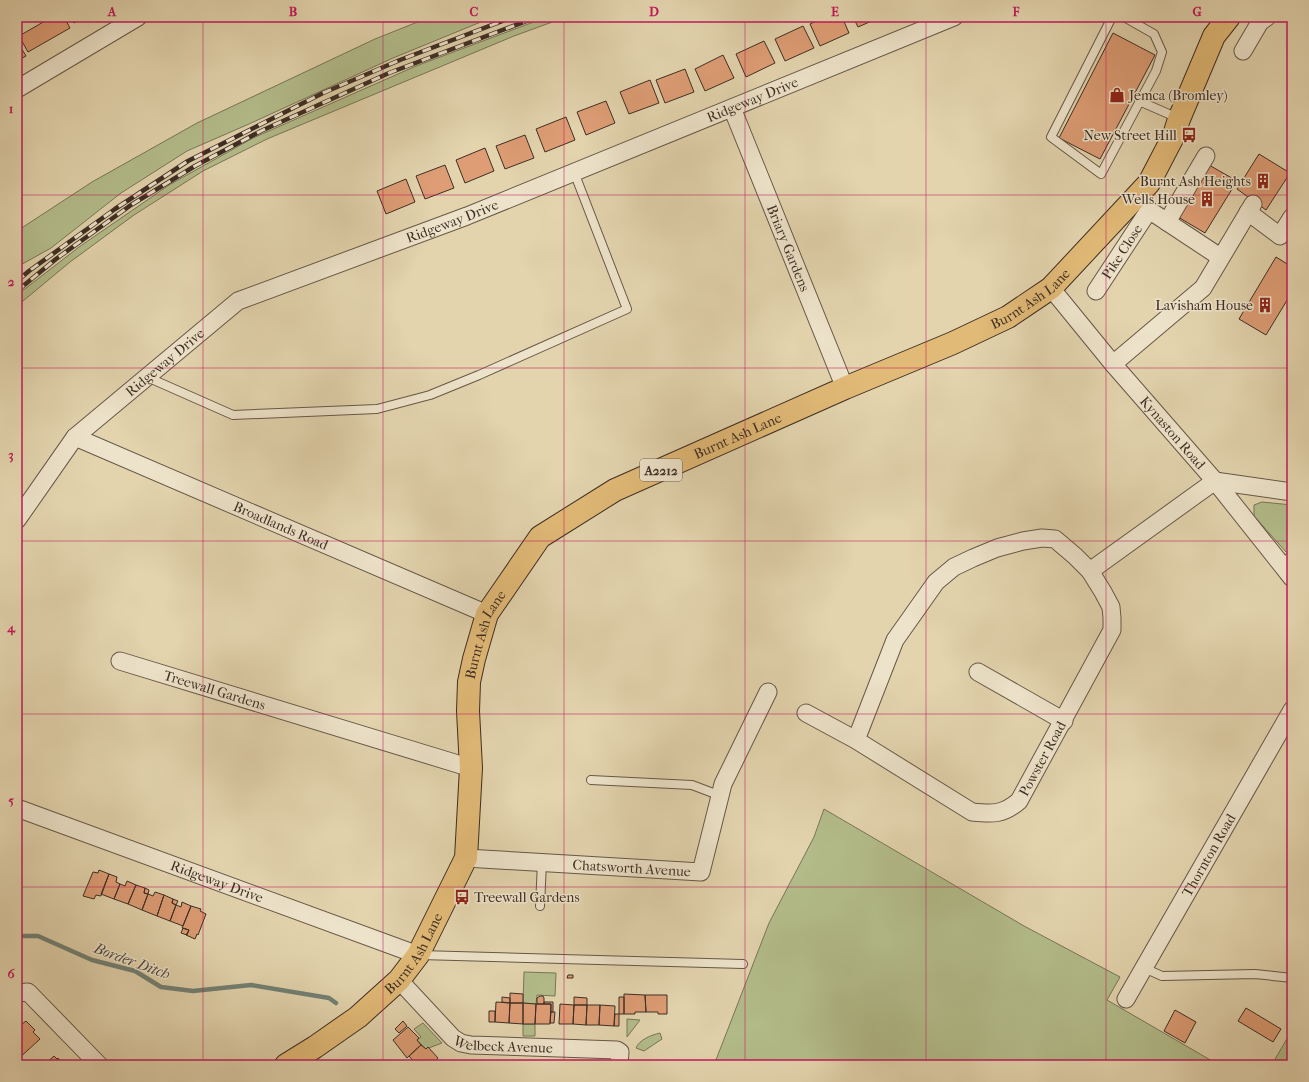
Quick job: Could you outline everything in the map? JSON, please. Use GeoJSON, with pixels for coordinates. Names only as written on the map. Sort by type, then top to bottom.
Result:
{"type":"FeatureCollection","features":[{"type":"Feature","properties":{"kind":"main road","name":"Burnt Ash Lane"},"geometry":{"type":"LineString","coordinates":[[286,1065],[316,1047],[358,1017],[399,980],[418,955],[466,858],[470,768],[468,711],[469,682],[475,654],[487,614],[540,537],[615,490],[845,388],[953,343],[1008,317],[1051,288],[1149,183],[1174,135],[1179,119],[1214,36],[1229,17]]}},
{"type":"Feature","properties":{"kind":"street"},"geometry":{"type":"LineString","coordinates":[[17,88],[138,17]]}},
{"type":"Feature","properties":{"kind":"street","name":"Ridgeway Drive"},"geometry":{"type":"LineString","coordinates":[[17,520],[75,438],[238,301],[467,216],[954,17]]}},
{"type":"Feature","properties":{"kind":"street"},"geometry":{"type":"LineString","coordinates":[[1243,51],[1260,19]]}},
{"type":"Feature","properties":{"kind":"street","name":"Briary Gardens"},"geometry":{"type":"LineString","coordinates":[[732,108],[845,388]]}},
{"type":"Feature","properties":{"kind":"street"},"geometry":{"type":"LineString","coordinates":[[1167,222],[1206,156]]}},
{"type":"Feature","properties":{"kind":"street"},"geometry":{"type":"LineString","coordinates":[[1113,364],[1203,288],[1250,208],[1286,236],[1292,217]]}},
{"type":"Feature","properties":{"kind":"street","name":"Pike Close"},"geometry":{"type":"LineString","coordinates":[[1096,291],[1149,210],[1220,257]]}},
{"type":"Feature","properties":{"kind":"street","name":"Kynaston Road"},"geometry":{"type":"LineString","coordinates":[[1051,288],[1113,364],[1286,560],[1292,578]]}},
{"type":"Feature","properties":{"kind":"street","name":"Broadlands Road"},"geometry":{"type":"LineString","coordinates":[[75,438],[487,614]]}},
{"type":"Feature","properties":{"kind":"street"},"geometry":{"type":"LineString","coordinates":[[1090,571],[1215,481],[1292,492]]}},
{"type":"Feature","properties":{"kind":"street","name":"Powster Road"},"geometry":{"type":"LineString","coordinates":[[806,713],[856,740],[972,812],[990,814],[1010,809],[1019,801],[1064,721],[1112,630],[1111,607],[1090,571],[1055,539],[1042,538],[997,548],[954,567],[936,582],[895,640],[856,740]]}},
{"type":"Feature","properties":{"kind":"street","name":"Treewall Gardens"},"geometry":{"type":"LineString","coordinates":[[120,661],[470,768]]}},
{"type":"Feature","properties":{"kind":"street"},"geometry":{"type":"LineString","coordinates":[[978,672],[1064,721]]}},
{"type":"Feature","properties":{"kind":"street","name":"Chatsworth Avenue"},"geometry":{"type":"LineString","coordinates":[[466,858],[702,872],[723,784],[768,692]]}},
{"type":"Feature","properties":{"kind":"street","name":"Thornton Road"},"geometry":{"type":"LineString","coordinates":[[1126,999],[1292,710]]}},
{"type":"Feature","properties":{"kind":"street","name":"Ridgeway Drive"},"geometry":{"type":"LineString","coordinates":[[17,808],[418,955]]}},
{"type":"Feature","properties":{"kind":"street","name":"Welbeck Avenue"},"geometry":{"type":"LineString","coordinates":[[399,980],[453,1038],[461,1043],[471,1045],[617,1050],[620,1052],[619,1065]]}},
{"type":"Feature","properties":{"kind":"street"},"geometry":{"type":"LineString","coordinates":[[17,993],[28,992],[99,1065]]}},
{"type":"Feature","properties":{"kind":"lane"},"geometry":{"type":"LineString","coordinates":[[1112,17],[1051,137],[1101,174],[1156,71],[1162,52],[1154,34],[1124,17]]}},
{"type":"Feature","properties":{"kind":"lane"},"geometry":{"type":"LineString","coordinates":[[1139,101],[1179,119]]}},
{"type":"Feature","properties":{"kind":"lane"},"geometry":{"type":"LineString","coordinates":[[147,377],[233,414],[377,410],[430,395],[479,375],[627,309],[574,172]]}},
{"type":"Feature","properties":{"kind":"lane"},"geometry":{"type":"LineString","coordinates":[[590,780],[692,785],[721,796]]}},
{"type":"Feature","properties":{"kind":"lane"},"geometry":{"type":"LineString","coordinates":[[540,906],[542,862]]}},
{"type":"Feature","properties":{"kind":"lane"},"geometry":{"type":"LineString","coordinates":[[418,955],[743,964]]}},
{"type":"Feature","properties":{"kind":"lane"},"geometry":{"type":"LineString","coordinates":[[1144,968],[1162,976],[1255,974],[1292,978]]}},
{"type":"Feature","properties":{"kind":"green space"},"geometry":{"type":"Polygon","coordinates":[[[430,17],[493,17],[393,58],[187,151],[121,193],[51,248],[17,267],[17,231],[92,182],[197,123],[375,39],[430,17]]]}},
{"type":"Feature","properties":{"kind":"green space"},"geometry":{"type":"Polygon","coordinates":[[[547,17],[566,17],[514,36],[267,139],[203,171],[134,215],[70,262],[17,306],[17,295],[79,247],[169,185],[253,138],[416,66],[547,17]]]}},
{"type":"Feature","properties":{"kind":"green space"},"geometry":{"type":"Polygon","coordinates":[[[1262,502],[1292,505],[1292,549],[1290,552],[1286,552],[1254,516],[1254,505],[1262,502]]]}},
{"type":"Feature","properties":{"kind":"green space"},"geometry":{"type":"Polygon","coordinates":[[[824,809],[1024,926],[1120,977],[1107,1000],[1219,1065],[714,1065],[769,923],[814,837],[824,809]]]}},
{"type":"Feature","properties":{"kind":"green space"},"geometry":{"type":"Polygon","coordinates":[[[524,972],[556,973],[555,996],[537,995],[536,1004],[523,1003],[524,972]]]}},
{"type":"Feature","properties":{"kind":"green space"},"geometry":{"type":"Polygon","coordinates":[[[627,1019],[640,1020],[627,1037],[627,1019]]]}},
{"type":"Feature","properties":{"kind":"green space"},"geometry":{"type":"Polygon","coordinates":[[[423,1023],[442,1043],[426,1049],[417,1040],[421,1037],[414,1029],[423,1023]]]}},
{"type":"Feature","properties":{"kind":"green space"},"geometry":{"type":"Polygon","coordinates":[[[523,1024],[535,1024],[535,1036],[523,1036],[523,1024]]]}},
{"type":"Feature","properties":{"kind":"green space"},"geometry":{"type":"Polygon","coordinates":[[[1292,1030],[1292,1065],[1280,1065],[1274,1061],[1292,1030]]]}},
{"type":"Feature","properties":{"kind":"green space"},"geometry":{"type":"Polygon","coordinates":[[[660,1033],[662,1039],[644,1051],[636,1048],[646,1038],[660,1033]]]}},
{"type":"Feature","properties":{"kind":"building"},"geometry":{"type":"Polygon","coordinates":[[[52,17],[64,17],[70,28],[28,52],[19,36],[52,17]]]}},
{"type":"Feature","properties":{"kind":"building"},"geometry":{"type":"Polygon","coordinates":[[[70,17],[83,17],[74,23],[70,17]]]}},
{"type":"Feature","properties":{"kind":"building"},"geometry":{"type":"Polygon","coordinates":[[[824,17],[842,17],[849,33],[820,46],[810,24],[824,17]]]}},
{"type":"Feature","properties":{"kind":"building"},"geometry":{"type":"Polygon","coordinates":[[[853,17],[881,17],[858,27],[853,17]]]}},
{"type":"Feature","properties":{"kind":"building"},"geometry":{"type":"Polygon","coordinates":[[[803,26],[814,48],[785,61],[775,39],[803,26]]]}},
{"type":"Feature","properties":{"kind":"building"},"geometry":{"type":"Polygon","coordinates":[[[1113,33],[1155,55],[1100,159],[1059,138],[1113,33]]]}},
{"type":"Feature","properties":{"kind":"building"},"geometry":{"type":"Polygon","coordinates":[[[17,41],[26,56],[17,61],[17,41]]]}},
{"type":"Feature","properties":{"kind":"building"},"geometry":{"type":"Polygon","coordinates":[[[764,41],[775,63],[746,77],[736,54],[764,41]]]}},
{"type":"Feature","properties":{"kind":"building"},"geometry":{"type":"Polygon","coordinates":[[[723,55],[734,78],[705,91],[695,69],[723,55]]]}},
{"type":"Feature","properties":{"kind":"building"},"geometry":{"type":"Polygon","coordinates":[[[685,69],[694,92],[665,103],[656,80],[685,69]]]}},
{"type":"Feature","properties":{"kind":"building"},"geometry":{"type":"Polygon","coordinates":[[[650,80],[659,103],[629,114],[620,92],[650,80]]]}},
{"type":"Feature","properties":{"kind":"building"},"geometry":{"type":"Polygon","coordinates":[[[606,101],[615,123],[586,135],[577,112],[606,101]]]}},
{"type":"Feature","properties":{"kind":"building"},"geometry":{"type":"Polygon","coordinates":[[[566,117],[575,140],[545,152],[536,129],[566,117]]]}},
{"type":"Feature","properties":{"kind":"building"},"geometry":{"type":"Polygon","coordinates":[[[525,135],[534,158],[505,169],[496,146],[525,135]]]}},
{"type":"Feature","properties":{"kind":"building"},"geometry":{"type":"Polygon","coordinates":[[[485,148],[494,171],[465,183],[456,160],[485,148]]]}},
{"type":"Feature","properties":{"kind":"building","name":"Burnt Ash Heights"},"geometry":{"type":"Polygon","coordinates":[[[1259,154],[1290,173],[1266,210],[1237,189],[1259,154]]]}},
{"type":"Feature","properties":{"kind":"building"},"geometry":{"type":"Polygon","coordinates":[[[445,165],[454,188],[425,199],[416,176],[445,165]]]}},
{"type":"Feature","properties":{"kind":"building","name":"Wells House"},"geometry":{"type":"Polygon","coordinates":[[[1209,165],[1237,181],[1205,233],[1178,217],[1209,165]]]}},
{"type":"Feature","properties":{"kind":"building"},"geometry":{"type":"Polygon","coordinates":[[[406,179],[415,202],[386,214],[377,191],[406,179]]]}},
{"type":"Feature","properties":{"kind":"building","name":"Lavisham House"},"geometry":{"type":"Polygon","coordinates":[[[1276,257],[1292,267],[1292,292],[1266,335],[1239,319],[1276,257]]]}},
{"type":"Feature","properties":{"kind":"building"},"geometry":{"type":"Polygon","coordinates":[[[99,870],[109,874],[101,896],[96,895],[94,899],[83,896],[93,872],[98,873],[99,870]]]}},
{"type":"Feature","properties":{"kind":"building"},"geometry":{"type":"Polygon","coordinates":[[[109,874],[117,877],[116,882],[120,884],[114,899],[101,894],[109,874]]]}},
{"type":"Feature","properties":{"kind":"building"},"geometry":{"type":"Polygon","coordinates":[[[127,881],[136,885],[128,904],[114,899],[120,884],[125,886],[127,881]]]}},
{"type":"Feature","properties":{"kind":"building"},"geometry":{"type":"Polygon","coordinates":[[[136,885],[145,888],[144,893],[148,894],[142,910],[128,904],[136,885]]]}},
{"type":"Feature","properties":{"kind":"building"},"geometry":{"type":"Polygon","coordinates":[[[145,888],[149,890],[148,894],[144,893],[145,888]]]}},
{"type":"Feature","properties":{"kind":"building"},"geometry":{"type":"Polygon","coordinates":[[[155,892],[164,895],[157,916],[142,910],[148,894],[153,896],[155,892]]]}},
{"type":"Feature","properties":{"kind":"building"},"geometry":{"type":"Polygon","coordinates":[[[164,895],[173,899],[172,903],[176,905],[170,921],[157,916],[164,895]]]}},
{"type":"Feature","properties":{"kind":"building"},"geometry":{"type":"Polygon","coordinates":[[[173,899],[178,901],[176,905],[172,903],[173,899]]]}},
{"type":"Feature","properties":{"kind":"building"},"geometry":{"type":"Polygon","coordinates":[[[182,902],[191,906],[183,926],[170,921],[176,905],[181,907],[182,902]]]}},
{"type":"Feature","properties":{"kind":"building"},"geometry":{"type":"Polygon","coordinates":[[[191,906],[201,909],[200,911],[206,914],[195,939],[186,935],[189,930],[182,928],[191,906]]]}},
{"type":"Feature","properties":{"kind":"building"},"geometry":{"type":"Polygon","coordinates":[[[183,928],[189,930],[187,935],[181,933],[183,928]]]}},
{"type":"Feature","properties":{"kind":"building"},"geometry":{"type":"Polygon","coordinates":[[[568,975],[573,975],[573,978],[567,978],[568,975]]]}},
{"type":"Feature","properties":{"kind":"building"},"geometry":{"type":"Polygon","coordinates":[[[510,993],[523,994],[523,1003],[510,1003],[510,993]]]}},
{"type":"Feature","properties":{"kind":"building"},"geometry":{"type":"Polygon","coordinates":[[[624,994],[645,995],[646,1012],[624,1014],[624,994]]]}},
{"type":"Feature","properties":{"kind":"building"},"geometry":{"type":"Polygon","coordinates":[[[645,995],[667,995],[667,1014],[646,1012],[645,995]]]}},
{"type":"Feature","properties":{"kind":"building"},"geometry":{"type":"Polygon","coordinates":[[[543,996],[544,998],[544,1004],[537,1004],[537,998],[543,996]]]}},
{"type":"Feature","properties":{"kind":"building"},"geometry":{"type":"Polygon","coordinates":[[[502,997],[510,998],[510,1003],[502,1002],[502,997]]]}},
{"type":"Feature","properties":{"kind":"building"},"geometry":{"type":"Polygon","coordinates":[[[574,997],[587,998],[587,1005],[574,1005],[574,997]]]}},
{"type":"Feature","properties":{"kind":"building"},"geometry":{"type":"Polygon","coordinates":[[[619,997],[624,997],[624,1014],[619,1014],[619,997]]]}},
{"type":"Feature","properties":{"kind":"building"},"geometry":{"type":"Polygon","coordinates":[[[496,1002],[510,1003],[509,1023],[495,1022],[496,1002]]]}},
{"type":"Feature","properties":{"kind":"building"},"geometry":{"type":"Polygon","coordinates":[[[544,1002],[553,1002],[553,1012],[551,1012],[551,1004],[544,1004],[544,1002]]]}},
{"type":"Feature","properties":{"kind":"building"},"geometry":{"type":"Polygon","coordinates":[[[510,1003],[523,1003],[523,1024],[509,1023],[510,1003]]]}},
{"type":"Feature","properties":{"kind":"building"},"geometry":{"type":"Polygon","coordinates":[[[523,1003],[536,1004],[535,1024],[523,1024],[523,1003]]]}},
{"type":"Feature","properties":{"kind":"building"},"geometry":{"type":"Polygon","coordinates":[[[536,1004],[551,1004],[550,1024],[535,1024],[536,1004]]]}},
{"type":"Feature","properties":{"kind":"building"},"geometry":{"type":"Polygon","coordinates":[[[560,1004],[574,1005],[573,1024],[559,1024],[560,1004]]]}},
{"type":"Feature","properties":{"kind":"building"},"geometry":{"type":"Polygon","coordinates":[[[574,1005],[587,1005],[586,1025],[573,1024],[574,1005]]]}},
{"type":"Feature","properties":{"kind":"building"},"geometry":{"type":"Polygon","coordinates":[[[587,1005],[600,1005],[599,1025],[586,1025],[587,1005]]]}},
{"type":"Feature","properties":{"kind":"building"},"geometry":{"type":"Polygon","coordinates":[[[600,1005],[615,1006],[614,1026],[599,1025],[600,1005]]]}},
{"type":"Feature","properties":{"kind":"building"},"geometry":{"type":"Polygon","coordinates":[[[1246,1008],[1281,1029],[1273,1042],[1238,1021],[1246,1008]]]}},
{"type":"Feature","properties":{"kind":"building"},"geometry":{"type":"Polygon","coordinates":[[[1175,1010],[1196,1022],[1185,1043],[1164,1031],[1175,1010]]]}},
{"type":"Feature","properties":{"kind":"building"},"geometry":{"type":"Polygon","coordinates":[[[489,1011],[495,1011],[495,1022],[489,1022],[489,1011]]]}},
{"type":"Feature","properties":{"kind":"building"},"geometry":{"type":"Polygon","coordinates":[[[551,1012],[555,1012],[554,1023],[550,1023],[551,1012]]]}},
{"type":"Feature","properties":{"kind":"building"},"geometry":{"type":"Polygon","coordinates":[[[615,1014],[619,1014],[619,1026],[614,1026],[615,1014]]]}},
{"type":"Feature","properties":{"kind":"building"},"geometry":{"type":"Polygon","coordinates":[[[26,1021],[35,1030],[33,1032],[40,1039],[17,1060],[17,1026],[18,1027],[26,1021]]]}},
{"type":"Feature","properties":{"kind":"building"},"geometry":{"type":"Polygon","coordinates":[[[403,1021],[407,1026],[399,1033],[395,1029],[403,1021]]]}},
{"type":"Feature","properties":{"kind":"building"},"geometry":{"type":"Polygon","coordinates":[[[408,1027],[419,1038],[417,1040],[421,1045],[407,1058],[393,1040],[408,1027]]]}},
{"type":"Feature","properties":{"kind":"building"},"geometry":{"type":"Polygon","coordinates":[[[421,1045],[426,1049],[428,1047],[438,1058],[431,1065],[417,1065],[409,1056],[421,1045]]]}},
{"type":"Feature","properties":{"kind":"building"},"geometry":{"type":"Polygon","coordinates":[[[54,1056],[64,1065],[44,1065],[54,1056]]]}},
{"type":"Feature","properties":{"kind":"waterway","name":"Border Ditch"},"geometry":{"type":"LineString","coordinates":[[17,936],[38,936],[92,960],[135,971],[161,987],[193,991],[251,985],[329,998],[336,1003]]}},
{"type":"Feature","properties":{"kind":"railway"},"geometry":{"type":"LineString","coordinates":[[17,281],[115,209],[188,161],[323,93],[400,60],[513,17]]}},
{"type":"Feature","properties":{"kind":"railway"},"geometry":{"type":"LineString","coordinates":[[17,291],[56,259],[131,205],[195,166],[261,131],[389,73],[537,17]]}},
{"type":"Feature","properties":{"kind":"place","name":"Jemca (Bromley)"},"geometry":{"type":"Point","coordinates":[1117,95]}},
{"type":"Feature","properties":{"kind":"place","name":"New Street Hill"},"geometry":{"type":"Point","coordinates":[1189,135]}},
{"type":"Feature","properties":{"kind":"place","name":"Burnt Ash Heights"},"geometry":{"type":"Point","coordinates":[1263,181]}},
{"type":"Feature","properties":{"kind":"place","name":"Wells House"},"geometry":{"type":"Point","coordinates":[1207,199]}},
{"type":"Feature","properties":{"kind":"place","name":"Lavisham House"},"geometry":{"type":"Point","coordinates":[1265,305]}},
{"type":"Feature","properties":{"kind":"place","name":"Treewall Gardens"},"geometry":{"type":"Point","coordinates":[462,897]}}]}
